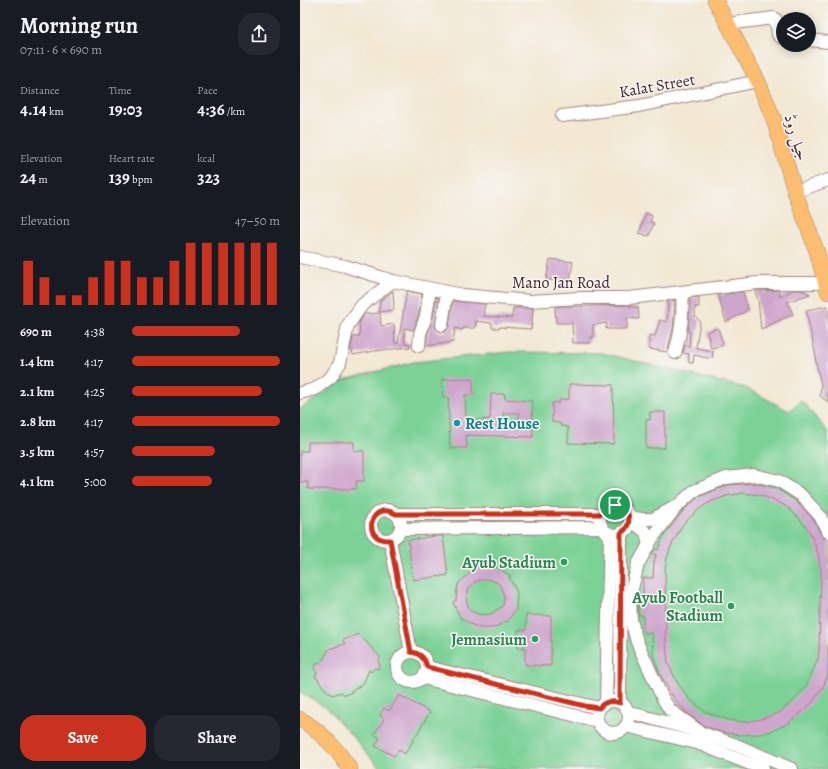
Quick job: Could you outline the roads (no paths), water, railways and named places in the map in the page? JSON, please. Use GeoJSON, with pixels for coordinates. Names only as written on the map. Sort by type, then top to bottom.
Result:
{"type":"FeatureCollection","features":[{"type":"Feature","properties":{"kind":"main road","name":"جیل روڈ"},"geometry":{"type":"LineString","coordinates":[[715,0],[758,82],[774,120],[795,192],[817,252],[827,287]]}},
{"type":"Feature","properties":{"kind":"main road"},"geometry":{"type":"LineString","coordinates":[[300,719],[313,727],[331,742],[350,769]]}},
{"type":"Feature","properties":{"kind":"main road"},"geometry":{"type":"LineString","coordinates":[[300,730],[308,734],[325,750],[339,769]]}},
{"type":"Feature","properties":{"kind":"street"},"geometry":{"type":"LineString","coordinates":[[727,24],[774,18],[776,20]]}},
{"type":"Feature","properties":{"kind":"street"},"geometry":{"type":"LineString","coordinates":[[816,41],[828,42]]}},
{"type":"Feature","properties":{"kind":"street","name":"Kalat Street"},"geometry":{"type":"LineString","coordinates":[[562,116],[640,106],[758,82]]}},
{"type":"Feature","properties":{"kind":"street"},"geometry":{"type":"LineString","coordinates":[[795,192],[828,180]]}},
{"type":"Feature","properties":{"kind":"street","name":"Mano Jan Road"},"geometry":{"type":"LineString","coordinates":[[300,257],[345,266],[393,281],[430,289],[463,295],[530,301],[579,298],[629,298],[758,283],[827,287]]}},
{"type":"Feature","properties":{"kind":"street"},"geometry":{"type":"LineString","coordinates":[[300,393],[315,389],[331,377],[340,363],[348,325],[362,305],[393,281]]}},
{"type":"Feature","properties":{"kind":"street"},"geometry":{"type":"LineString","coordinates":[[419,346],[420,334],[426,316],[430,289]]}},
{"type":"Feature","properties":{"kind":"street"},"geometry":{"type":"LineString","coordinates":[[442,325],[448,292]]}},
{"type":"Feature","properties":{"kind":"street"},"geometry":{"type":"LineString","coordinates":[[675,353],[682,319],[682,292]]}},
{"type":"Feature","properties":{"kind":"street"},"geometry":{"type":"LineString","coordinates":[[703,734],[670,710],[663,699],[638,642],[631,620],[630,597],[638,564],[653,537],[676,507],[694,491],[726,478],[754,475],[779,481],[800,495],[820,516],[828,532]]}},
{"type":"Feature","properties":{"kind":"street"},"geometry":{"type":"LineString","coordinates":[[611,531],[602,705],[596,717],[600,726],[608,732],[618,732],[626,726],[629,716],[624,707],[611,531],[600,522],[601,514],[606,507],[615,505],[624,508],[629,518],[646,532],[649,545]]}},
{"type":"Feature","properties":{"kind":"street"},"geometry":{"type":"LineString","coordinates":[[629,518],[653,519],[676,507]]}},
{"type":"Feature","properties":{"kind":"street"},"geometry":{"type":"LineString","coordinates":[[396,514],[400,521],[401,529],[397,536],[390,540],[380,539],[376,536],[373,532],[372,522],[377,514],[387,510],[396,514],[601,514]]}},
{"type":"Feature","properties":{"kind":"street"},"geometry":{"type":"LineString","coordinates":[[401,529],[611,531],[627,527],[629,518]]}},
{"type":"Feature","properties":{"kind":"street"},"geometry":{"type":"LineString","coordinates":[[390,540],[411,652]]}},
{"type":"Feature","properties":{"kind":"street"},"geometry":{"type":"LineString","coordinates":[[411,652],[420,655],[426,662],[425,672],[414,682],[405,681],[398,674],[396,669],[398,660],[402,656],[411,652]]}},
{"type":"Feature","properties":{"kind":"street"},"geometry":{"type":"LineString","coordinates":[[425,672],[602,705],[616,701],[624,707],[736,745],[792,769]]}},
{"type":"Feature","properties":{"kind":"street"},"geometry":{"type":"LineString","coordinates":[[425,672],[597,722]]}},
{"type":"Feature","properties":{"kind":"street"},"geometry":{"type":"LineString","coordinates":[[681,718],[690,729]]}},
{"type":"Feature","properties":{"kind":"street"},"geometry":{"type":"LineString","coordinates":[[626,726],[697,743],[763,769]]}},
{"type":"Feature","properties":{"kind":"place","name":"Rest House"},"geometry":{"type":"Point","coordinates":[457,423]}},
{"type":"Feature","properties":{"kind":"place","name":"Ayub Stadium"},"geometry":{"type":"Point","coordinates":[564,562]}},
{"type":"Feature","properties":{"kind":"place","name":"Ayub Football Stadium"},"geometry":{"type":"Point","coordinates":[731,606]}},
{"type":"Feature","properties":{"kind":"place","name":"Jemnasium"},"geometry":{"type":"Point","coordinates":[535,639]}}]}
